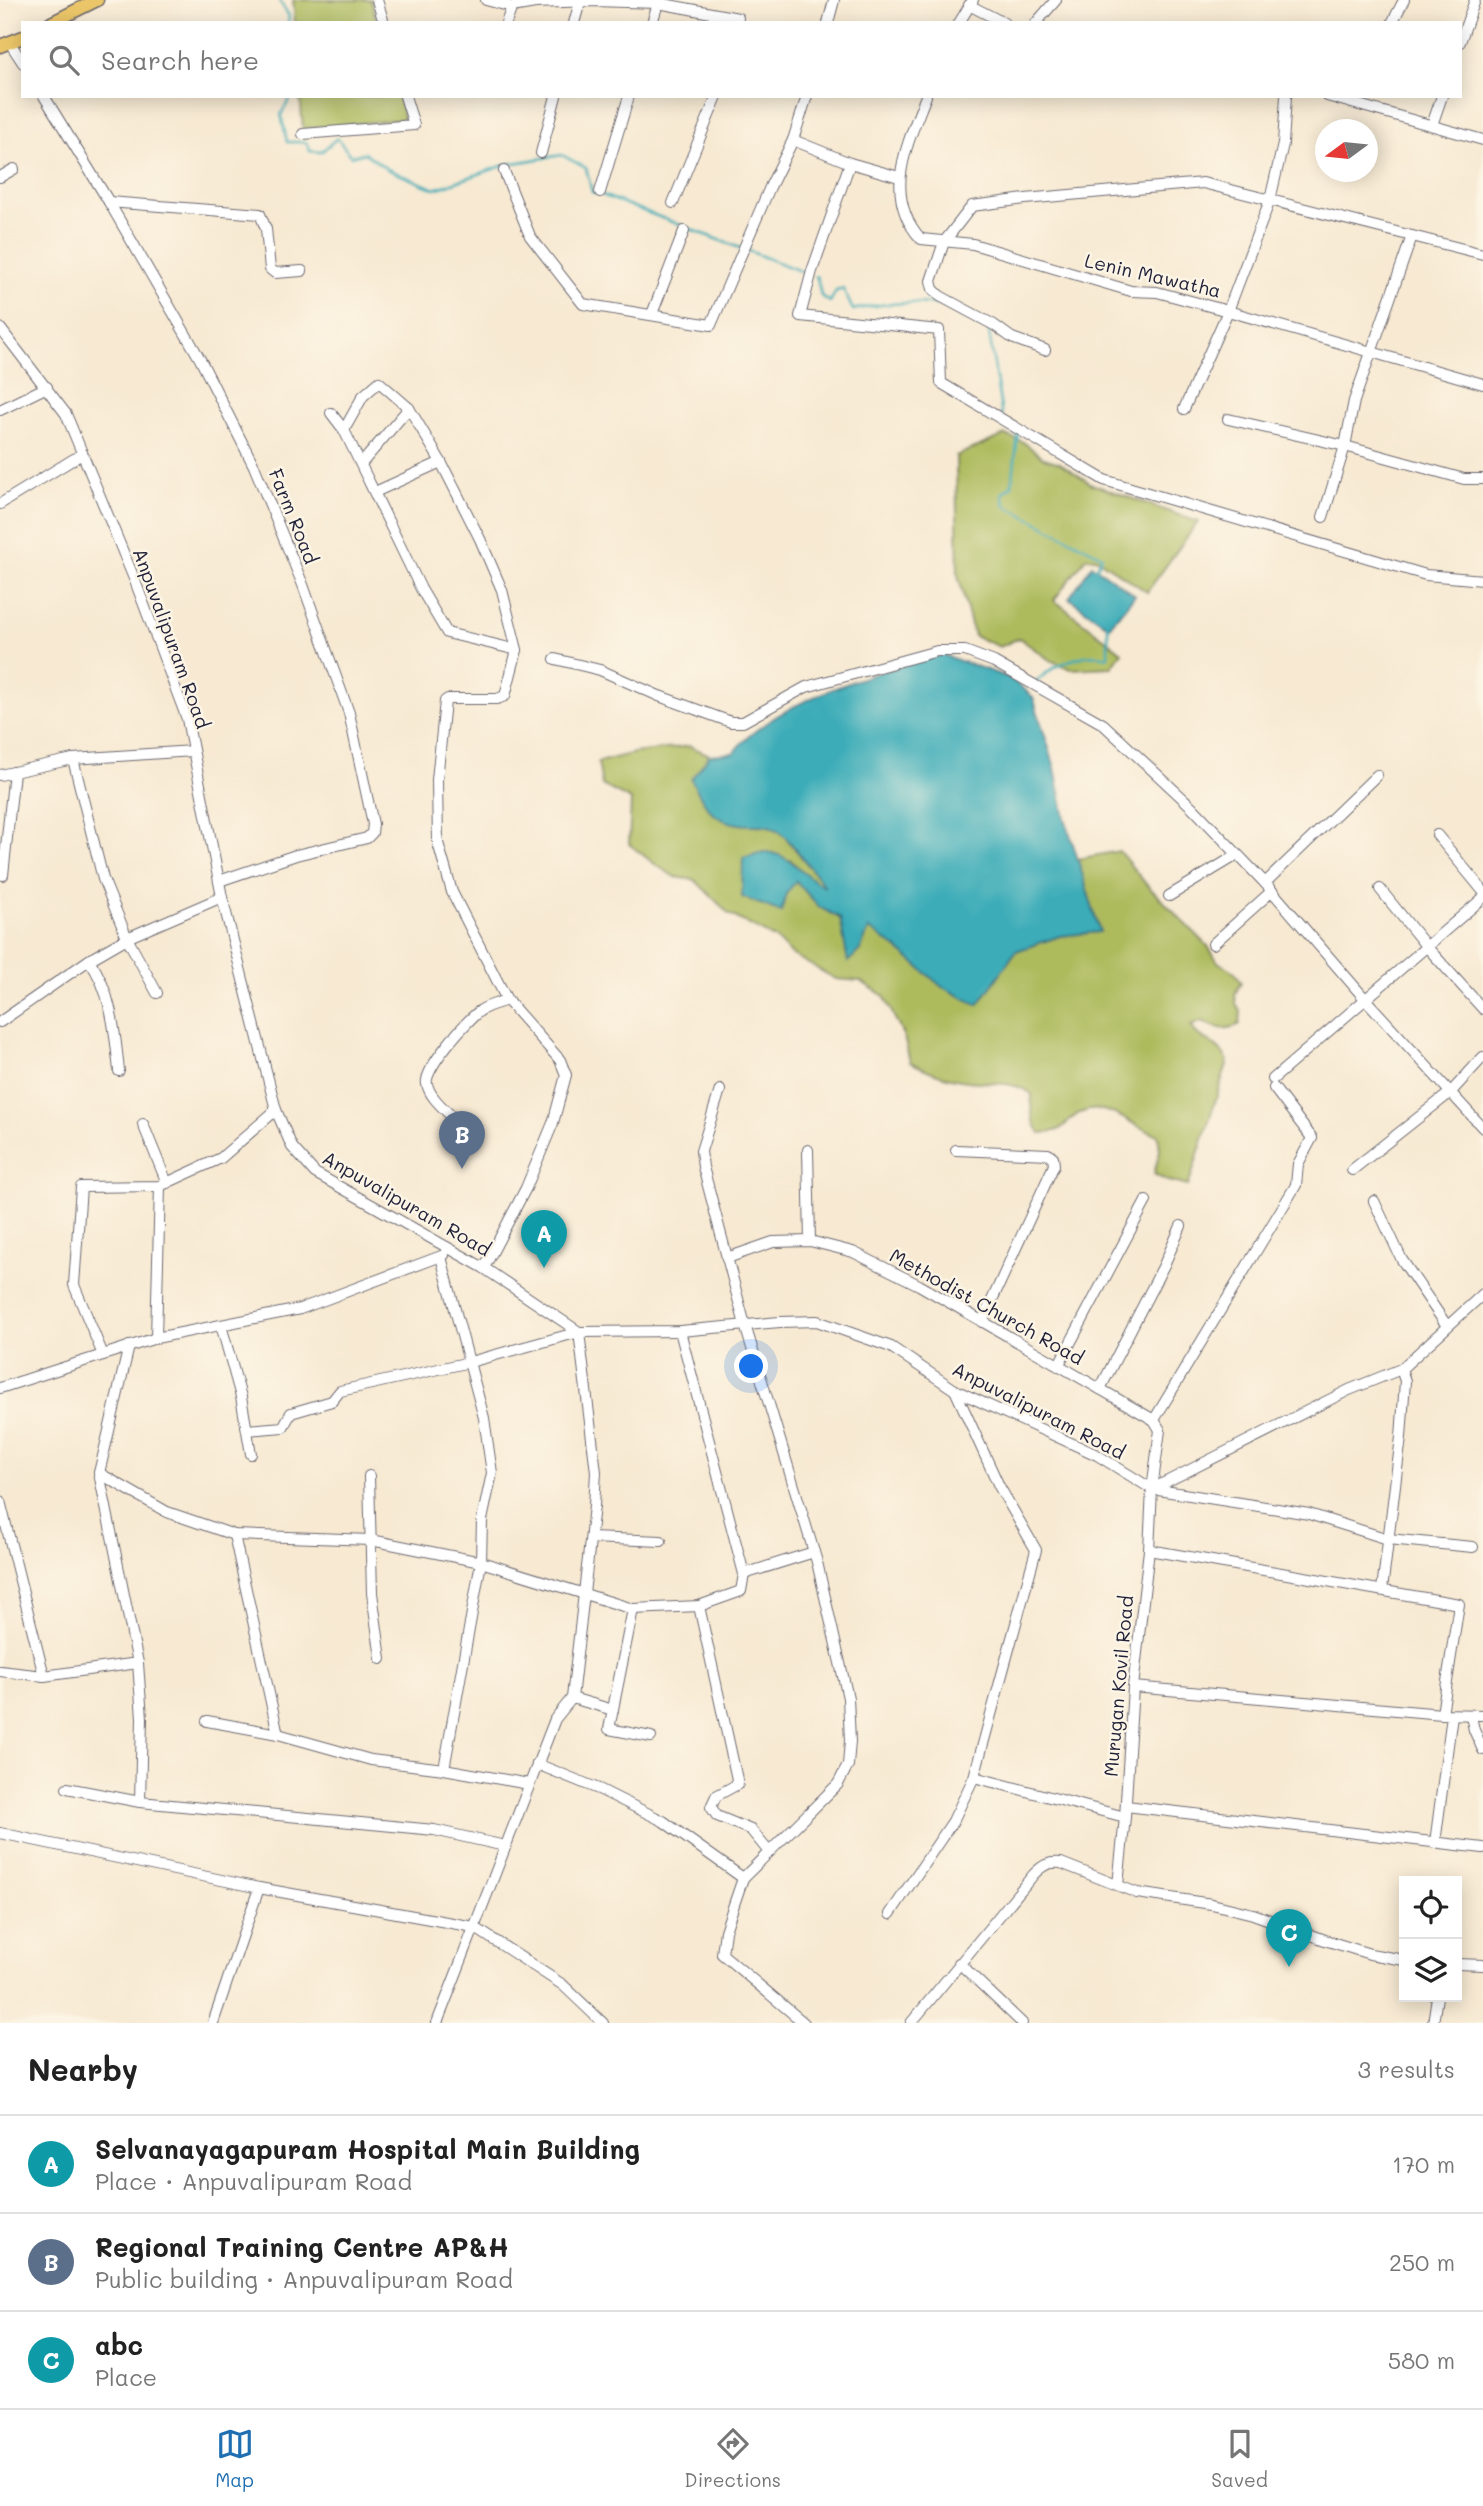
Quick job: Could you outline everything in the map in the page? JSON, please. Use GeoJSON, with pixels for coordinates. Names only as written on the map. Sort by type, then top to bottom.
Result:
{"type":"FeatureCollection","features":[{"type":"Feature","properties":{"kind":"main road"},"geometry":{"type":"LineString","coordinates":[[55,21],[97,0]]}},
{"type":"Feature","properties":{"kind":"street"},"geometry":{"type":"LineString","coordinates":[[377,0],[383,21]]}},
{"type":"Feature","properties":{"kind":"street"},"geometry":{"type":"LineString","coordinates":[[486,0],[512,7],[535,2],[658,1],[738,18],[737,21]]}},
{"type":"Feature","properties":{"kind":"street"},"geometry":{"type":"LineString","coordinates":[[829,21],[834,0]]}},
{"type":"Feature","properties":{"kind":"street"},"geometry":{"type":"LineString","coordinates":[[1038,21],[1056,0]]}},
{"type":"Feature","properties":{"kind":"street"},"geometry":{"type":"LineString","coordinates":[[1393,21],[1404,0]]}},
{"type":"Feature","properties":{"kind":"street"},"geometry":{"type":"LineString","coordinates":[[1462,36],[1475,0]]}},
{"type":"Feature","properties":{"kind":"street"},"geometry":{"type":"LineString","coordinates":[[653,21],[658,1]]}},
{"type":"Feature","properties":{"kind":"street"},"geometry":{"type":"LineString","coordinates":[[575,21],[580,2]]}},
{"type":"Feature","properties":{"kind":"street"},"geometry":{"type":"LineString","coordinates":[[960,21],[971,2],[1001,21]]}},
{"type":"Feature","properties":{"kind":"street"},"geometry":{"type":"LineString","coordinates":[[507,21],[512,7]]}},
{"type":"Feature","properties":{"kind":"street"},"geometry":{"type":"LineString","coordinates":[[5,44],[21,60]]}},
{"type":"Feature","properties":{"kind":"street","name":"Farm Road"},"geometry":{"type":"LineString","coordinates":[[45,98],[109,201],[200,359],[254,466],[303,585],[349,713],[373,824],[372,833],[367,838],[296,855],[219,881]]}},
{"type":"Feature","properties":{"kind":"street"},"geometry":{"type":"LineString","coordinates":[[303,134],[414,125],[406,98]]}},
{"type":"Feature","properties":{"kind":"street"},"geometry":{"type":"LineString","coordinates":[[541,153],[555,98]]}},
{"type":"Feature","properties":{"kind":"street"},"geometry":{"type":"LineString","coordinates":[[600,192],[628,98]]}},
{"type":"Feature","properties":{"kind":"street"},"geometry":{"type":"LineString","coordinates":[[673,204],[716,98]]}},
{"type":"Feature","properties":{"kind":"street"},"geometry":{"type":"LineString","coordinates":[[504,171],[530,236],[583,304],[711,325],[742,249],[793,140],[806,98]]}},
{"type":"Feature","properties":{"kind":"street","name":"Lenin Mawatha"},"geometry":{"type":"LineString","coordinates":[[925,98],[902,159],[899,177],[903,204],[911,228],[921,239],[973,244],[1131,291],[1157,292],[1483,384]]}},
{"type":"Feature","properties":{"kind":"street"},"geometry":{"type":"LineString","coordinates":[[1184,409],[1228,311],[1270,200],[1283,144],[1286,98]]}},
{"type":"Feature","properties":{"kind":"street"},"geometry":{"type":"LineString","coordinates":[[1432,125],[1440,98]]}},
{"type":"Feature","properties":{"kind":"street"},"geometry":{"type":"LineString","coordinates":[[1359,100],[1483,140]]}},
{"type":"Feature","properties":{"kind":"street"},"geometry":{"type":"LineString","coordinates":[[793,140],[850,163],[899,177]]}},
{"type":"Feature","properties":{"kind":"street"},"geometry":{"type":"LineString","coordinates":[[850,163],[811,275],[800,316],[939,330],[941,383],[1104,480],[1426,575],[1483,580]]}},
{"type":"Feature","properties":{"kind":"street"},"geometry":{"type":"LineString","coordinates":[[0,177],[15,169]]}},
{"type":"Feature","properties":{"kind":"street"},"geometry":{"type":"LineString","coordinates":[[1045,350],[1012,338],[994,325],[940,296],[933,289],[931,281],[944,242],[972,206],[1203,183],[1483,254]]}},
{"type":"Feature","properties":{"kind":"street"},"geometry":{"type":"LineString","coordinates":[[109,201],[260,214],[266,229],[270,269],[275,273],[302,271]]}},
{"type":"Feature","properties":{"kind":"street"},"geometry":{"type":"LineString","coordinates":[[652,314],[684,231]]}},
{"type":"Feature","properties":{"kind":"street"},"geometry":{"type":"LineString","coordinates":[[1323,517],[1345,446],[1354,401],[1412,236]]}},
{"type":"Feature","properties":{"kind":"street","name":"Anpuvalipuram Road"},"geometry":{"type":"LineString","coordinates":[[0,328],[66,414],[135,581],[187,719],[222,897],[276,1110],[292,1147],[315,1173],[484,1268],[579,1332],[680,1331],[817,1321],[891,1348],[955,1390],[1097,1455],[1152,1489]]}},
{"type":"Feature","properties":{"kind":"street"},"geometry":{"type":"LineString","coordinates":[[344,430],[363,396],[379,382],[409,408],[480,539],[502,590],[517,650],[506,696],[496,699],[445,701],[437,780],[438,843],[452,892],[508,1000],[560,1060],[566,1075],[553,1123],[527,1188],[484,1268]]}},
{"type":"Feature","properties":{"kind":"street"},"geometry":{"type":"LineString","coordinates":[[0,410],[47,387]]}},
{"type":"Feature","properties":{"kind":"street"},"geometry":{"type":"LineString","coordinates":[[361,464],[409,408]]}},
{"type":"Feature","properties":{"kind":"street"},"geometry":{"type":"LineString","coordinates":[[331,414],[344,430],[421,589],[447,633],[517,650]]}},
{"type":"Feature","properties":{"kind":"street"},"geometry":{"type":"LineString","coordinates":[[1228,419],[1345,446],[1464,480],[1483,479]]}},
{"type":"Feature","properties":{"kind":"street"},"geometry":{"type":"LineString","coordinates":[[0,504],[82,454]]}},
{"type":"Feature","properties":{"kind":"street"},"geometry":{"type":"LineString","coordinates":[[375,492],[440,462]]}},
{"type":"Feature","properties":{"kind":"street"},"geometry":{"type":"LineString","coordinates":[[555,659],[600,670],[659,696],[732,722],[743,722],[806,687],[937,651],[965,651],[994,662],[1102,724],[1192,807],[1268,887],[1483,1128]]}},
{"type":"Feature","properties":{"kind":"street"},"geometry":{"type":"LineString","coordinates":[[0,775],[73,759],[193,751]]}},
{"type":"Feature","properties":{"kind":"street"},"geometry":{"type":"LineString","coordinates":[[73,759],[103,879],[127,938],[157,993]]}},
{"type":"Feature","properties":{"kind":"street"},"geometry":{"type":"LineString","coordinates":[[3,876],[14,772]]}},
{"type":"Feature","properties":{"kind":"street"},"geometry":{"type":"LineString","coordinates":[[1213,944],[1377,775]]}},
{"type":"Feature","properties":{"kind":"street"},"geometry":{"type":"LineString","coordinates":[[1437,835],[1483,891]]}},
{"type":"Feature","properties":{"kind":"street"},"geometry":{"type":"LineString","coordinates":[[1169,896],[1237,855]]}},
{"type":"Feature","properties":{"kind":"street"},"geometry":{"type":"LineString","coordinates":[[1380,889],[1426,946],[1483,1009]]}},
{"type":"Feature","properties":{"kind":"street"},"geometry":{"type":"LineString","coordinates":[[0,1022],[89,960],[127,938],[222,897]]}},
{"type":"Feature","properties":{"kind":"street"},"geometry":{"type":"LineString","coordinates":[[1152,1489],[1160,1430],[1154,1420],[1296,1185],[1298,1164],[1312,1138],[1273,1084],[1483,898]]}},
{"type":"Feature","properties":{"kind":"street"},"geometry":{"type":"LineString","coordinates":[[89,960],[102,979],[114,1023],[119,1071]]}},
{"type":"Feature","properties":{"kind":"street"},"geometry":{"type":"LineString","coordinates":[[454,1119],[432,1095],[426,1083],[427,1074],[450,1042],[477,1013],[485,1007],[508,1000]]}},
{"type":"Feature","properties":{"kind":"street"},"geometry":{"type":"LineString","coordinates":[[1352,1170],[1451,1092],[1483,1057]]}},
{"type":"Feature","properties":{"kind":"street"},"geometry":{"type":"LineString","coordinates":[[720,1090],[701,1151],[703,1167],[745,1325],[814,1552],[848,1698],[848,1765],[838,1784],[743,1878],[726,1931],[722,1954],[799,2022]]}},
{"type":"Feature","properties":{"kind":"street"},"geometry":{"type":"LineString","coordinates":[[103,1355],[74,1285],[81,1187],[163,1184],[221,1158],[276,1110]]}},
{"type":"Feature","properties":{"kind":"street"},"geometry":{"type":"LineString","coordinates":[[143,1124],[163,1184],[156,1338]]}},
{"type":"Feature","properties":{"kind":"street"},"geometry":{"type":"LineString","coordinates":[[808,1150],[810,1241]]}},
{"type":"Feature","properties":{"kind":"street"},"geometry":{"type":"LineString","coordinates":[[956,1150],[1048,1154],[1053,1157],[1054,1165],[982,1322]]}},
{"type":"Feature","properties":{"kind":"street"},"geometry":{"type":"LineString","coordinates":[[1058,1366],[1146,1201]]}},
{"type":"Feature","properties":{"kind":"street"},"geometry":{"type":"LineString","coordinates":[[1374,1201],[1402,1260],[1447,1326]]}},
{"type":"Feature","properties":{"kind":"street"},"geometry":{"type":"LineString","coordinates":[[1100,1389],[1164,1265],[1181,1226]]}},
{"type":"Feature","properties":{"kind":"street","name":"Methodist Church Road"},"geometry":{"type":"LineString","coordinates":[[727,1258],[773,1242],[810,1241],[853,1252],[919,1285],[1154,1420]]}},
{"type":"Feature","properties":{"kind":"street"},"geometry":{"type":"LineString","coordinates":[[0,1388],[156,1338],[300,1310],[442,1257],[451,1250]]}},
{"type":"Feature","properties":{"kind":"street"},"geometry":{"type":"LineString","coordinates":[[442,1257],[484,1418],[492,1474],[482,1520],[481,1562],[444,1769]]}},
{"type":"Feature","properties":{"kind":"street"},"geometry":{"type":"LineString","coordinates":[[1152,1489],[1349,1390],[1401,1369],[1483,1294]]}},
{"type":"Feature","properties":{"kind":"street"},"geometry":{"type":"LineString","coordinates":[[221,1325],[241,1397],[251,1454]]}},
{"type":"Feature","properties":{"kind":"street"},"geometry":{"type":"LineString","coordinates":[[99,1474],[167,1512],[234,1535],[371,1540],[481,1562],[633,1609],[699,1606],[741,1591],[744,1574],[680,1331]]}},
{"type":"Feature","properties":{"kind":"street"},"geometry":{"type":"LineString","coordinates":[[247,1430],[283,1427],[291,1413],[332,1401],[340,1391],[470,1362],[579,1332],[596,1472],[572,1698],[555,1718],[437,2023]]}},
{"type":"Feature","properties":{"kind":"street"},"geometry":{"type":"LineString","coordinates":[[130,1346],[99,1474],[138,1663],[142,1718],[140,1802]]}},
{"type":"Feature","properties":{"kind":"street"},"geometry":{"type":"LineString","coordinates":[[1382,1590],[1402,1437],[1405,1381],[1401,1369]]}},
{"type":"Feature","properties":{"kind":"street"},"geometry":{"type":"LineString","coordinates":[[890,1913],[953,1821],[974,1777],[1036,1549],[999,1486],[955,1390]]}},
{"type":"Feature","properties":{"kind":"street"},"geometry":{"type":"LineString","coordinates":[[369,1476],[372,1593],[381,1659]]}},
{"type":"Feature","properties":{"kind":"street"},"geometry":{"type":"LineString","coordinates":[[1152,1489],[1309,1514],[1388,1539],[1473,1547]]}},
{"type":"Feature","properties":{"kind":"street","name":"Murugan Kovil Road"},"geometry":{"type":"LineString","coordinates":[[1118,1885],[1126,1811],[1133,1687],[1149,1550],[1152,1489]]}},
{"type":"Feature","properties":{"kind":"street"},"geometry":{"type":"LineString","coordinates":[[0,1505],[44,1676]]}},
{"type":"Feature","properties":{"kind":"street"},"geometry":{"type":"LineString","coordinates":[[234,1535],[278,1734]]}},
{"type":"Feature","properties":{"kind":"street"},"geometry":{"type":"LineString","coordinates":[[591,1538],[661,1541]]}},
{"type":"Feature","properties":{"kind":"street"},"geometry":{"type":"LineString","coordinates":[[1149,1550],[1460,1604],[1435,1843]]}},
{"type":"Feature","properties":{"kind":"street"},"geometry":{"type":"LineString","coordinates":[[744,1574],[814,1552]]}},
{"type":"Feature","properties":{"kind":"street"},"geometry":{"type":"LineString","coordinates":[[699,1606],[738,1784],[716,1796],[711,1807],[717,1816],[751,1829],[769,1852]]}},
{"type":"Feature","properties":{"kind":"street"},"geometry":{"type":"LineString","coordinates":[[633,1609],[609,1729],[651,1737]]}},
{"type":"Feature","properties":{"kind":"street"},"geometry":{"type":"LineString","coordinates":[[0,1671],[44,1676],[138,1663]]}},
{"type":"Feature","properties":{"kind":"street"},"geometry":{"type":"LineString","coordinates":[[1133,1687],[1447,1715],[1483,1715]]}},
{"type":"Feature","properties":{"kind":"street"},"geometry":{"type":"LineString","coordinates":[[572,1698],[613,1710]]}},
{"type":"Feature","properties":{"kind":"street"},"geometry":{"type":"LineString","coordinates":[[1471,1716],[1483,1751]]}},
{"type":"Feature","properties":{"kind":"street"},"geometry":{"type":"LineString","coordinates":[[207,1721],[278,1734],[371,1760],[529,1784]]}},
{"type":"Feature","properties":{"kind":"street"},"geometry":{"type":"LineString","coordinates":[[537,1764],[601,1790],[663,1821],[743,1878]]}},
{"type":"Feature","properties":{"kind":"street"},"geometry":{"type":"LineString","coordinates":[[974,1777],[1126,1811],[1483,1848]]}},
{"type":"Feature","properties":{"kind":"street"},"geometry":{"type":"LineString","coordinates":[[67,1788],[140,1802],[433,1830],[505,1846]]}},
{"type":"Feature","properties":{"kind":"street"},"geometry":{"type":"LineString","coordinates":[[0,1832],[259,1888],[474,1927],[563,1985],[603,2023]]}},
{"type":"Feature","properties":{"kind":"street"},"geometry":{"type":"LineString","coordinates":[[911,2023],[1042,1866],[1050,1862],[1061,1863],[1137,1893],[1212,1904],[1253,1914],[1370,1954],[1399,1958]]}},
{"type":"Feature","properties":{"kind":"street"},"geometry":{"type":"LineString","coordinates":[[213,2023],[259,1888]]}},
{"type":"Feature","properties":{"kind":"street"},"geometry":{"type":"LineString","coordinates":[[958,1964],[1021,2023]]}},
{"type":"Feature","properties":{"kind":"street"},"geometry":{"type":"LineString","coordinates":[[1462,1964],[1483,1965]]}},
{"type":"Feature","properties":{"kind":"street"},"geometry":{"type":"LineString","coordinates":[[1433,2023],[1436,2002]]}},
{"type":"Feature","properties":{"kind":"green space"},"geometry":{"type":"Polygon","coordinates":[[[293,0],[371,0],[376,21],[295,21],[293,0]]]}},
{"type":"Feature","properties":{"kind":"green space"},"geometry":{"type":"Polygon","coordinates":[[[300,98],[399,98],[404,119],[303,129],[300,98]]]}},
{"type":"Feature","properties":{"kind":"green space"},"geometry":{"type":"Polygon","coordinates":[[[1005,435],[1023,442],[1044,458],[1060,463],[1092,484],[1198,522],[1147,592],[1096,558],[1086,558],[1054,600],[1122,652],[1112,667],[1071,669],[1050,660],[1019,638],[1000,647],[974,636],[958,575],[956,456],[1005,435]]]}},
{"type":"Feature","properties":{"kind":"green space"},"geometry":{"type":"Polygon","coordinates":[[[689,746],[710,755],[692,779],[752,825],[765,823],[783,834],[827,889],[807,877],[790,859],[786,894],[796,880],[819,907],[840,918],[860,950],[869,928],[978,1005],[1016,951],[1060,936],[1100,932],[1077,859],[1119,851],[1146,884],[1207,945],[1218,962],[1235,972],[1241,982],[1235,994],[1236,1004],[1241,1011],[1240,1024],[1220,1028],[1202,1021],[1191,1026],[1220,1050],[1228,1061],[1188,1186],[1154,1174],[1160,1150],[1158,1135],[1120,1116],[1091,1110],[1077,1114],[1058,1130],[1041,1133],[1033,1120],[1032,1094],[1025,1090],[1017,1086],[952,1078],[910,1062],[904,1037],[884,996],[860,981],[836,979],[791,954],[776,939],[729,914],[695,880],[675,877],[629,844],[631,800],[602,785],[598,762],[634,753],[689,746]]]}},
{"type":"Feature","properties":{"kind":"water"},"geometry":{"type":"Polygon","coordinates":[[[1092,565],[1135,595],[1109,627],[1069,598],[1092,565]]]}},
{"type":"Feature","properties":{"kind":"water"},"geometry":{"type":"Polygon","coordinates":[[[943,655],[1010,678],[1033,697],[1055,768],[1065,818],[1100,932],[1060,936],[1016,951],[978,1005],[942,987],[898,949],[869,929],[860,950],[848,962],[840,918],[819,907],[796,881],[786,894],[781,912],[742,897],[743,858],[763,852],[783,857],[825,887],[785,836],[769,826],[737,824],[719,818],[707,806],[691,779],[710,755],[733,753],[774,718],[801,703],[860,679],[943,655]]]}},
{"type":"Feature","properties":{"kind":"waterway"},"geometry":{"type":"LineString","coordinates":[[279,0],[289,16],[288,21]]}},
{"type":"Feature","properties":{"kind":"waterway"},"geometry":{"type":"LineString","coordinates":[[291,98],[281,114],[287,142],[306,142],[310,151],[321,152],[337,138],[351,156],[365,153],[387,169],[435,189],[508,164],[562,155],[586,168],[592,192],[596,193]]}},
{"type":"Feature","properties":{"kind":"waterway"},"geometry":{"type":"LineString","coordinates":[[602,195],[740,248]]}},
{"type":"Feature","properties":{"kind":"waterway"},"geometry":{"type":"LineString","coordinates":[[746,250],[808,274]]}},
{"type":"Feature","properties":{"kind":"waterway"},"geometry":{"type":"LineString","coordinates":[[815,276],[821,296],[830,302],[836,291],[843,289],[853,310],[902,303],[951,306]]}},
{"type":"Feature","properties":{"kind":"waterway"},"geometry":{"type":"LineString","coordinates":[[988,326],[1002,416]]}},
{"type":"Feature","properties":{"kind":"waterway"},"geometry":{"type":"LineString","coordinates":[[1010,429],[1018,435],[1012,485],[1002,494],[1006,506],[1102,556],[1096,569]]}},
{"type":"Feature","properties":{"kind":"waterway"},"geometry":{"type":"LineString","coordinates":[[1036,682],[1070,660],[1099,655],[1108,657],[1108,625]]}},
{"type":"Feature","properties":{"kind":"place","name":"Regional Training Centre AP&H"},"geometry":{"type":"Point","coordinates":[462,1169]}},
{"type":"Feature","properties":{"kind":"place","name":"Selvanayagapuram Hospital Main Building"},"geometry":{"type":"Point","coordinates":[544,1268]}},
{"type":"Feature","properties":{"kind":"place","name":"abc"},"geometry":{"type":"Point","coordinates":[1289,1967]}}]}
